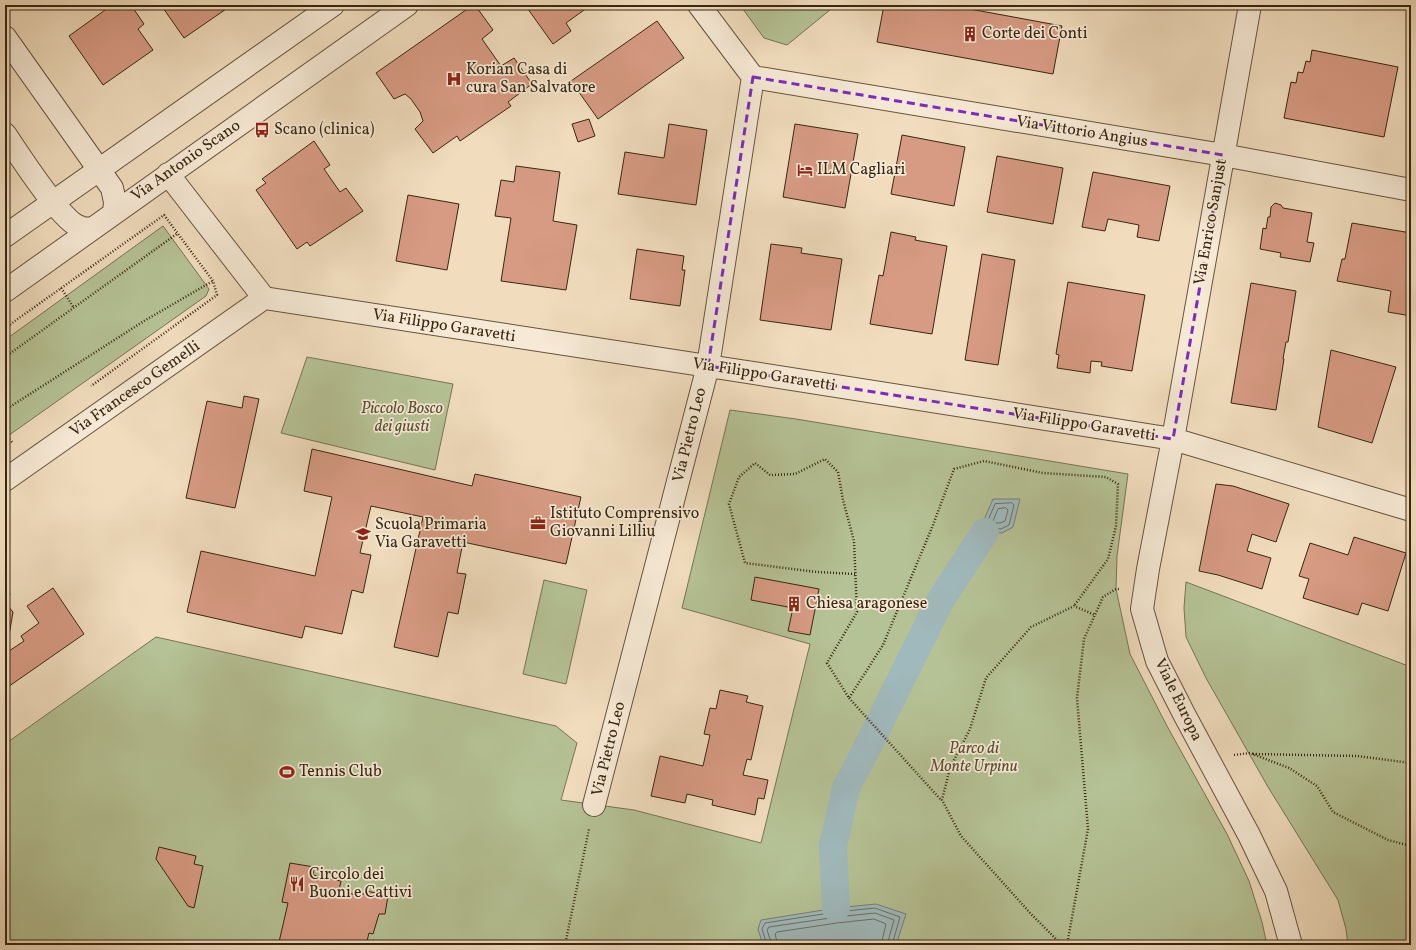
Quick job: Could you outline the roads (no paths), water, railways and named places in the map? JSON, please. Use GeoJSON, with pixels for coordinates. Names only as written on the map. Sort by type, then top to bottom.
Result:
{"type":"FeatureCollection","features":[{"type":"Feature","properties":{"kind":"street"},"geometry":{"type":"LineString","coordinates":[[5,236],[333,5]]}},
{"type":"Feature","properties":{"kind":"street","name":"Via Antonio Scano"},"geometry":{"type":"LineString","coordinates":[[5,291],[406,5]]}},
{"type":"Feature","properties":{"kind":"street"},"geometry":{"type":"LineString","coordinates":[[699,5],[753,76]]}},
{"type":"Feature","properties":{"kind":"street","name":"Via Enrico Sanjust"},"geometry":{"type":"LineString","coordinates":[[1173,439],[1250,5]]}},
{"type":"Feature","properties":{"kind":"street"},"geometry":{"type":"LineString","coordinates":[[5,37],[112,188],[115,202],[114,213]]}},
{"type":"Feature","properties":{"kind":"street","name":"Via Vittorio Angius"},"geometry":{"type":"LineString","coordinates":[[753,76],[1223,155],[1411,190]]}},
{"type":"Feature","properties":{"kind":"street","name":"Via Pietro Leo"},"geometry":{"type":"LineString","coordinates":[[594,804],[708,366],[753,76]]}},
{"type":"Feature","properties":{"kind":"street"},"geometry":{"type":"LineString","coordinates":[[5,134],[53,203],[66,217],[79,227],[92,229]]}},
{"type":"Feature","properties":{"kind":"street"},"geometry":{"type":"LineString","coordinates":[[168,174],[264,298]]}},
{"type":"Feature","properties":{"kind":"street","name":"Via Filippo Garavetti"},"geometry":{"type":"LineString","coordinates":[[264,298],[1173,439],[1411,510]]}},
{"type":"Feature","properties":{"kind":"street","name":"Via Francesco Gemelli"},"geometry":{"type":"LineString","coordinates":[[5,480],[264,298]]}},
{"type":"Feature","properties":{"kind":"street","name":"Viale Europa"},"geometry":{"type":"LineString","coordinates":[[1173,439],[1148,569],[1142,609],[1157,660],[1207,758],[1249,835],[1276,891],[1291,945]]}},
{"type":"Feature","properties":{"kind":"water"},"geometry":{"type":"Polygon","coordinates":[[[993,499],[1020,499],[1013,527],[1002,533],[979,531],[993,499]]]}},
{"type":"Feature","properties":{"kind":"water"},"geometry":{"type":"Polygon","coordinates":[[[876,904],[906,914],[896,945],[763,945],[758,929],[761,920],[836,908],[876,904]]]}},
{"type":"Feature","properties":{"kind":"waterway"},"geometry":{"type":"LineString","coordinates":[[836,908],[833,846],[846,788],[940,601],[985,532]]}},
{"type":"Feature","properties":{"kind":"place","name":"Corte dei Conti"},"geometry":{"type":"Point","coordinates":[970,34]}},
{"type":"Feature","properties":{"kind":"place","name":"Korian Casa di cura San Salvatore"},"geometry":{"type":"Point","coordinates":[454,79]}},
{"type":"Feature","properties":{"kind":"place","name":"Scano (clinica)"},"geometry":{"type":"Point","coordinates":[262,130]}},
{"type":"Feature","properties":{"kind":"place","name":"ILM Cagliari"},"geometry":{"type":"Point","coordinates":[805,170]}},
{"type":"Feature","properties":{"kind":"place","name":"Istituto Comprensivo Giovanni Lilliu"},"geometry":{"type":"Point","coordinates":[538,523]}},
{"type":"Feature","properties":{"kind":"place","name":"Scuola Primaria Via Garavetti"},"geometry":{"type":"Point","coordinates":[363,534]}},
{"type":"Feature","properties":{"kind":"place","name":"Chiesa aragonese"},"geometry":{"type":"Point","coordinates":[794,604]}},
{"type":"Feature","properties":{"kind":"place","name":"Tennis Club"},"geometry":{"type":"Point","coordinates":[287,772]}},
{"type":"Feature","properties":{"kind":"place","name":"Circolo dei Buoni e Cattivi"},"geometry":{"type":"Point","coordinates":[297,884]}},
{"type":"Feature","properties":{"kind":"park label","name":"Piccolo Bosco dei giusti"},"geometry":{"type":"Point","coordinates":[402,418]}},
{"type":"Feature","properties":{"kind":"park label","name":"Parco di Monte Urpinu"},"geometry":{"type":"Point","coordinates":[974,758]}}]}
